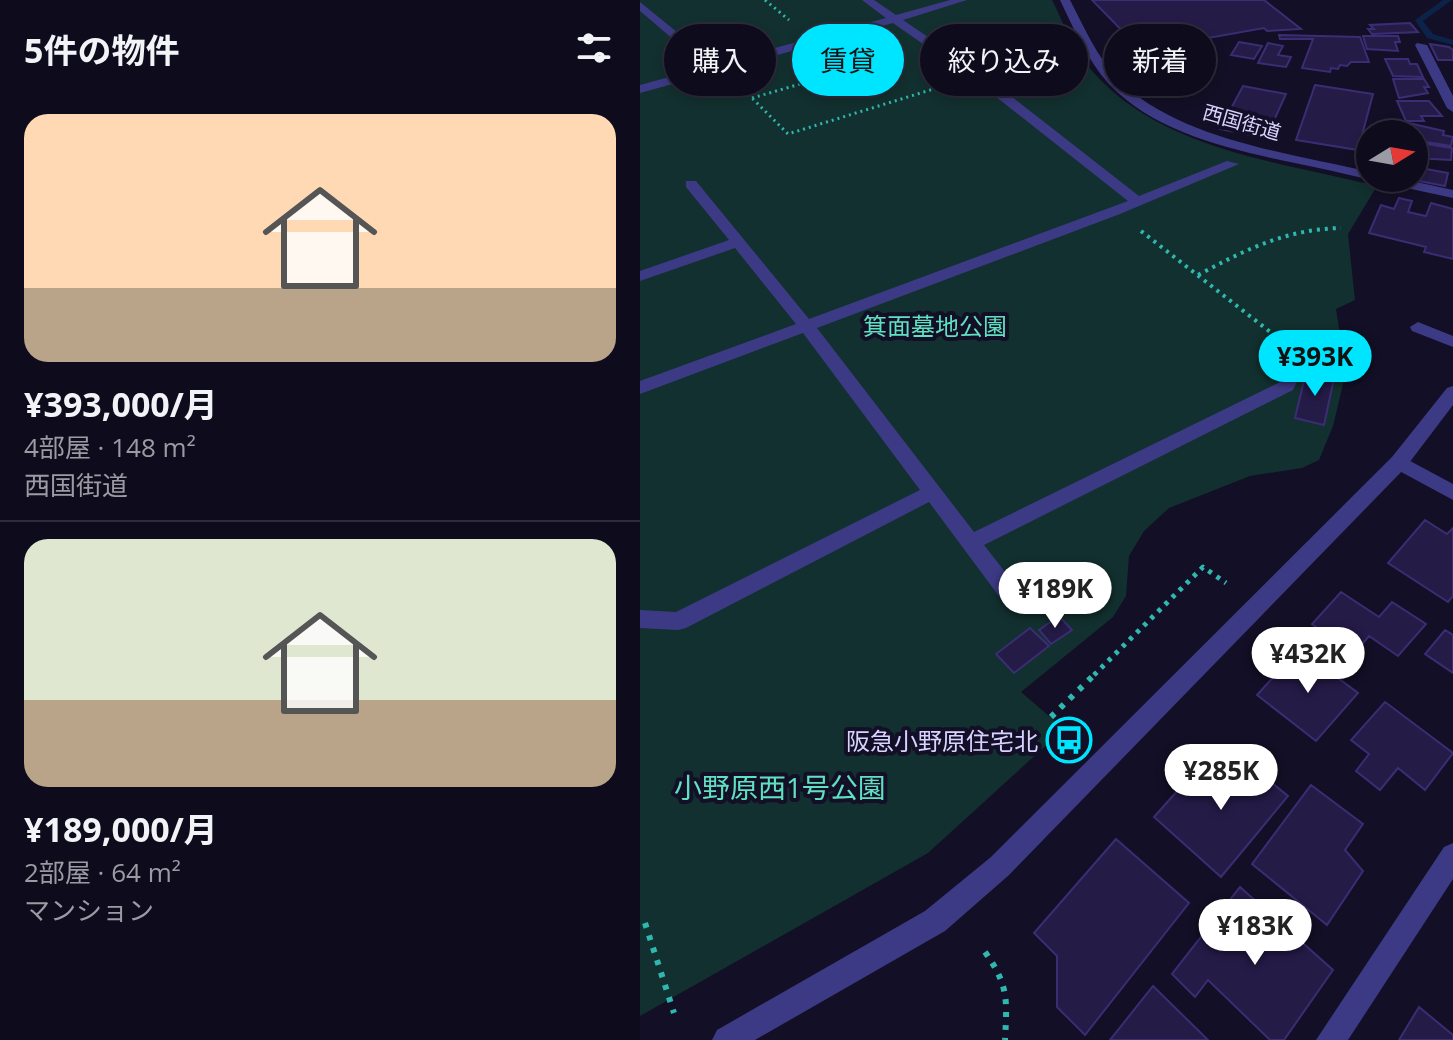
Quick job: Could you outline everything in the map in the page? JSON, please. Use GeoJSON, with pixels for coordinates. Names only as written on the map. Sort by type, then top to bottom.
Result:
{"type":"FeatureCollection","features":[{"type":"Feature","properties":{"kind":"street"},"geometry":{"type":"LineString","coordinates":[[867,0],[920,37]]}},
{"type":"Feature","properties":{"kind":"street"},"geometry":{"type":"LineString","coordinates":[[776,52],[962,0]]}},
{"type":"Feature","properties":{"kind":"street","name":"西国街道"},"geometry":{"type":"LineString","coordinates":[[1065,0],[1091,49],[1116,84],[1162,118],[1215,137],[1356,172]]}},
{"type":"Feature","properties":{"kind":"street"},"geometry":{"type":"LineString","coordinates":[[640,5],[664,24]]}},
{"type":"Feature","properties":{"kind":"street"},"geometry":{"type":"LineString","coordinates":[[1421,45],[1453,108]]}},
{"type":"Feature","properties":{"kind":"street"},"geometry":{"type":"LineString","coordinates":[[640,89],[664,83]]}},
{"type":"Feature","properties":{"kind":"street"},"geometry":{"type":"LineString","coordinates":[[1003,96],[1138,202]]}},
{"type":"Feature","properties":{"kind":"street"},"geometry":{"type":"LineString","coordinates":[[640,388],[1115,211],[1232,164]]}},
{"type":"Feature","properties":{"kind":"street"},"geometry":{"type":"LineString","coordinates":[[691,184],[807,327],[1015,601]]}},
{"type":"Feature","properties":{"kind":"street"},"geometry":{"type":"LineString","coordinates":[[1428,189],[1453,194]]}},
{"type":"Feature","properties":{"kind":"street"},"geometry":{"type":"LineString","coordinates":[[640,276],[739,242]]}},
{"type":"Feature","properties":{"kind":"street"},"geometry":{"type":"LineString","coordinates":[[1418,327],[1453,342]]}},
{"type":"Feature","properties":{"kind":"street"},"geometry":{"type":"LineString","coordinates":[[970,543],[1287,386],[1299,359]]}},
{"type":"Feature","properties":{"kind":"street"},"geometry":{"type":"LineString","coordinates":[[727,1040],[935,921],[1000,866],[1399,462],[1453,392]]}},
{"type":"Feature","properties":{"kind":"street"},"geometry":{"type":"LineString","coordinates":[[1399,462],[1453,493]]}},
{"type":"Feature","properties":{"kind":"street"},"geometry":{"type":"LineString","coordinates":[[640,619],[678,621],[932,492]]}},
{"type":"Feature","properties":{"kind":"street"},"geometry":{"type":"LineString","coordinates":[[1331,1040],[1453,856]]}},
{"type":"Feature","properties":{"kind":"path"},"geometry":{"type":"LineString","coordinates":[[752,98],[920,49]]}},
{"type":"Feature","properties":{"kind":"path"},"geometry":{"type":"LineString","coordinates":[[750,96],[788,134],[920,93]]}},
{"type":"Feature","properties":{"kind":"path"},"geometry":{"type":"LineString","coordinates":[[1115,211],[1301,356],[1299,359]]}},
{"type":"Feature","properties":{"kind":"path"},"geometry":{"type":"LineString","coordinates":[[1198,275],[1288,232],[1306,227],[1341,228]]}},
{"type":"Feature","properties":{"kind":"path"},"geometry":{"type":"LineString","coordinates":[[1051,717],[1203,567],[1226,583]]}},
{"type":"Feature","properties":{"kind":"path"},"geometry":{"type":"LineString","coordinates":[[645,923],[674,1013]]}},
{"type":"Feature","properties":{"kind":"path"},"geometry":{"type":"LineString","coordinates":[[985,952],[1005,979],[1009,999],[1005,1040]]}},
{"type":"Feature","properties":{"kind":"green space","name":"箕面墓地公園"},"geometry":{"type":"Polygon","coordinates":[[[640,0],[1052,0],[1063,24],[920,24],[920,96],[1088,96],[1088,65],[1104,82],[1104,96],[1119,96],[1143,114],[1179,132],[1258,159],[1356,181],[1356,192],[1373,192],[1348,234],[1355,300],[1336,309],[1341,340],[1326,371],[1345,376],[1333,426],[1319,460],[1302,468],[1250,476],[1169,508],[1144,531],[1129,556],[1126,596],[1113,617],[1021,692],[1064,729],[928,853],[640,1016],[640,0]]]}},
{"type":"Feature","properties":{"kind":"building"},"geometry":{"type":"Polygon","coordinates":[[[1092,0],[1264,0],[1301,29],[1267,31],[1264,28],[1216,37],[1216,24],[1116,24],[1092,0]]]}},
{"type":"Feature","properties":{"kind":"building"},"geometry":{"type":"Polygon","coordinates":[[[1410,23],[1418,32],[1372,34],[1368,29],[1374,29],[1370,25],[1410,23]]]}},
{"type":"Feature","properties":{"kind":"building"},"geometry":{"type":"Polygon","coordinates":[[[1279,35],[1360,37],[1369,62],[1351,62],[1347,66],[1340,65],[1338,69],[1331,68],[1330,72],[1302,68],[1313,39],[1280,39],[1279,35]]]}},
{"type":"Feature","properties":{"kind":"building"},"geometry":{"type":"Polygon","coordinates":[[[1363,36],[1398,36],[1400,42],[1395,42],[1398,51],[1367,49],[1363,36]]]}},
{"type":"Feature","properties":{"kind":"building"},"geometry":{"type":"Polygon","coordinates":[[[1239,42],[1262,46],[1254,59],[1231,55],[1239,42]]]}},
{"type":"Feature","properties":{"kind":"building"},"geometry":{"type":"Polygon","coordinates":[[[1268,43],[1283,46],[1278,55],[1291,57],[1286,67],[1258,63],[1268,43]]]}},
{"type":"Feature","properties":{"kind":"building"},"geometry":{"type":"Polygon","coordinates":[[[1430,44],[1449,47],[1453,50],[1453,60],[1438,60],[1430,44]]]}},
{"type":"Feature","properties":{"kind":"building"},"geometry":{"type":"Polygon","coordinates":[[[1385,59],[1408,59],[1410,64],[1417,64],[1423,77],[1393,76],[1385,59]]]}},
{"type":"Feature","properties":{"kind":"building"},"geometry":{"type":"Polygon","coordinates":[[[1393,79],[1424,79],[1429,87],[1424,87],[1428,93],[1399,98],[1393,79]]]}},
{"type":"Feature","properties":{"kind":"building"},"geometry":{"type":"Polygon","coordinates":[[[1315,85],[1373,94],[1366,120],[1356,120],[1356,150],[1296,140],[1315,85]]]}},
{"type":"Feature","properties":{"kind":"building"},"geometry":{"type":"Polygon","coordinates":[[[1243,86],[1286,94],[1266,138],[1220,129],[1243,86]]]}},
{"type":"Feature","properties":{"kind":"building"},"geometry":{"type":"Polygon","coordinates":[[[1397,101],[1429,101],[1442,116],[1421,116],[1423,120],[1406,120],[1397,101]]]}},
{"type":"Feature","properties":{"kind":"building"},"geometry":{"type":"Polygon","coordinates":[[[1428,127],[1453,137],[1451,146],[1428,142],[1428,127]]]}},
{"type":"Feature","properties":{"kind":"building"},"geometry":{"type":"Polygon","coordinates":[[[1428,144],[1452,148],[1451,160],[1428,159],[1428,144]]]}},
{"type":"Feature","properties":{"kind":"building"},"geometry":{"type":"Polygon","coordinates":[[[1428,169],[1448,173],[1445,186],[1428,183],[1428,169]]]}},
{"type":"Feature","properties":{"kind":"building"},"geometry":{"type":"Polygon","coordinates":[[[1399,198],[1412,201],[1408,212],[1426,216],[1431,203],[1453,209],[1453,259],[1424,252],[1426,247],[1369,233],[1381,205],[1394,209],[1399,198]]]}},
{"type":"Feature","properties":{"kind":"building"},"geometry":{"type":"Polygon","coordinates":[[[1306,372],[1334,378],[1324,425],[1295,418],[1306,372]]]}},
{"type":"Feature","properties":{"kind":"building"},"geometry":{"type":"Polygon","coordinates":[[[1425,520],[1447,534],[1453,528],[1453,596],[1448,602],[1388,563],[1425,520]]]}},
{"type":"Feature","properties":{"kind":"building"},"geometry":{"type":"Polygon","coordinates":[[[1341,592],[1379,617],[1392,602],[1426,624],[1398,656],[1369,636],[1354,654],[1312,624],[1341,592]]]}},
{"type":"Feature","properties":{"kind":"building"},"geometry":{"type":"Polygon","coordinates":[[[1059,616],[1072,630],[1051,644],[1039,630],[1059,616]]]}},
{"type":"Feature","properties":{"kind":"building"},"geometry":{"type":"Polygon","coordinates":[[[1030,628],[1049,646],[1014,673],[996,654],[1030,628]]]}},
{"type":"Feature","properties":{"kind":"building"},"geometry":{"type":"Polygon","coordinates":[[[1445,630],[1453,635],[1453,673],[1425,654],[1445,630]]]}},
{"type":"Feature","properties":{"kind":"building"},"geometry":{"type":"Polygon","coordinates":[[[1299,649],[1358,693],[1316,741],[1257,695],[1299,649]]]}},
{"type":"Feature","properties":{"kind":"building"},"geometry":{"type":"Polygon","coordinates":[[[1385,702],[1453,753],[1425,790],[1398,768],[1380,790],[1356,771],[1369,754],[1351,740],[1385,702]]]}},
{"type":"Feature","properties":{"kind":"building"},"geometry":{"type":"Polygon","coordinates":[[[1240,757],[1288,796],[1221,877],[1154,817],[1204,761],[1223,776],[1240,757]]]}},
{"type":"Feature","properties":{"kind":"building"},"geometry":{"type":"Polygon","coordinates":[[[1311,785],[1363,824],[1345,850],[1363,871],[1327,925],[1252,864],[1311,785]]]}},
{"type":"Feature","properties":{"kind":"building"},"geometry":{"type":"Polygon","coordinates":[[[1116,839],[1189,903],[1085,1035],[1057,1007],[1057,956],[1034,933],[1116,839]]]}},
{"type":"Feature","properties":{"kind":"building"},"geometry":{"type":"Polygon","coordinates":[[[1240,887],[1333,970],[1284,1040],[1270,1040],[1208,980],[1195,997],[1172,974],[1240,887]]]}},
{"type":"Feature","properties":{"kind":"building"},"geometry":{"type":"Polygon","coordinates":[[[1153,986],[1208,1040],[1110,1040],[1153,986]]]}},
{"type":"Feature","properties":{"kind":"building"},"geometry":{"type":"Polygon","coordinates":[[[1419,1007],[1453,1035],[1453,1040],[1399,1040],[1419,1007]]]}},
{"type":"Feature","properties":{"kind":"waterway"},"geometry":{"type":"LineString","coordinates":[[1448,0],[1419,20],[1430,36],[1453,43]]}},
{"type":"Feature","properties":{"kind":"place","name":"阪急小野原住宅北"},"geometry":{"type":"Point","coordinates":[1069,740]}},
{"type":"Feature","properties":{"kind":"park label","name":"小野原西1号公園"},"geometry":{"type":"Point","coordinates":[780,787]}}]}
